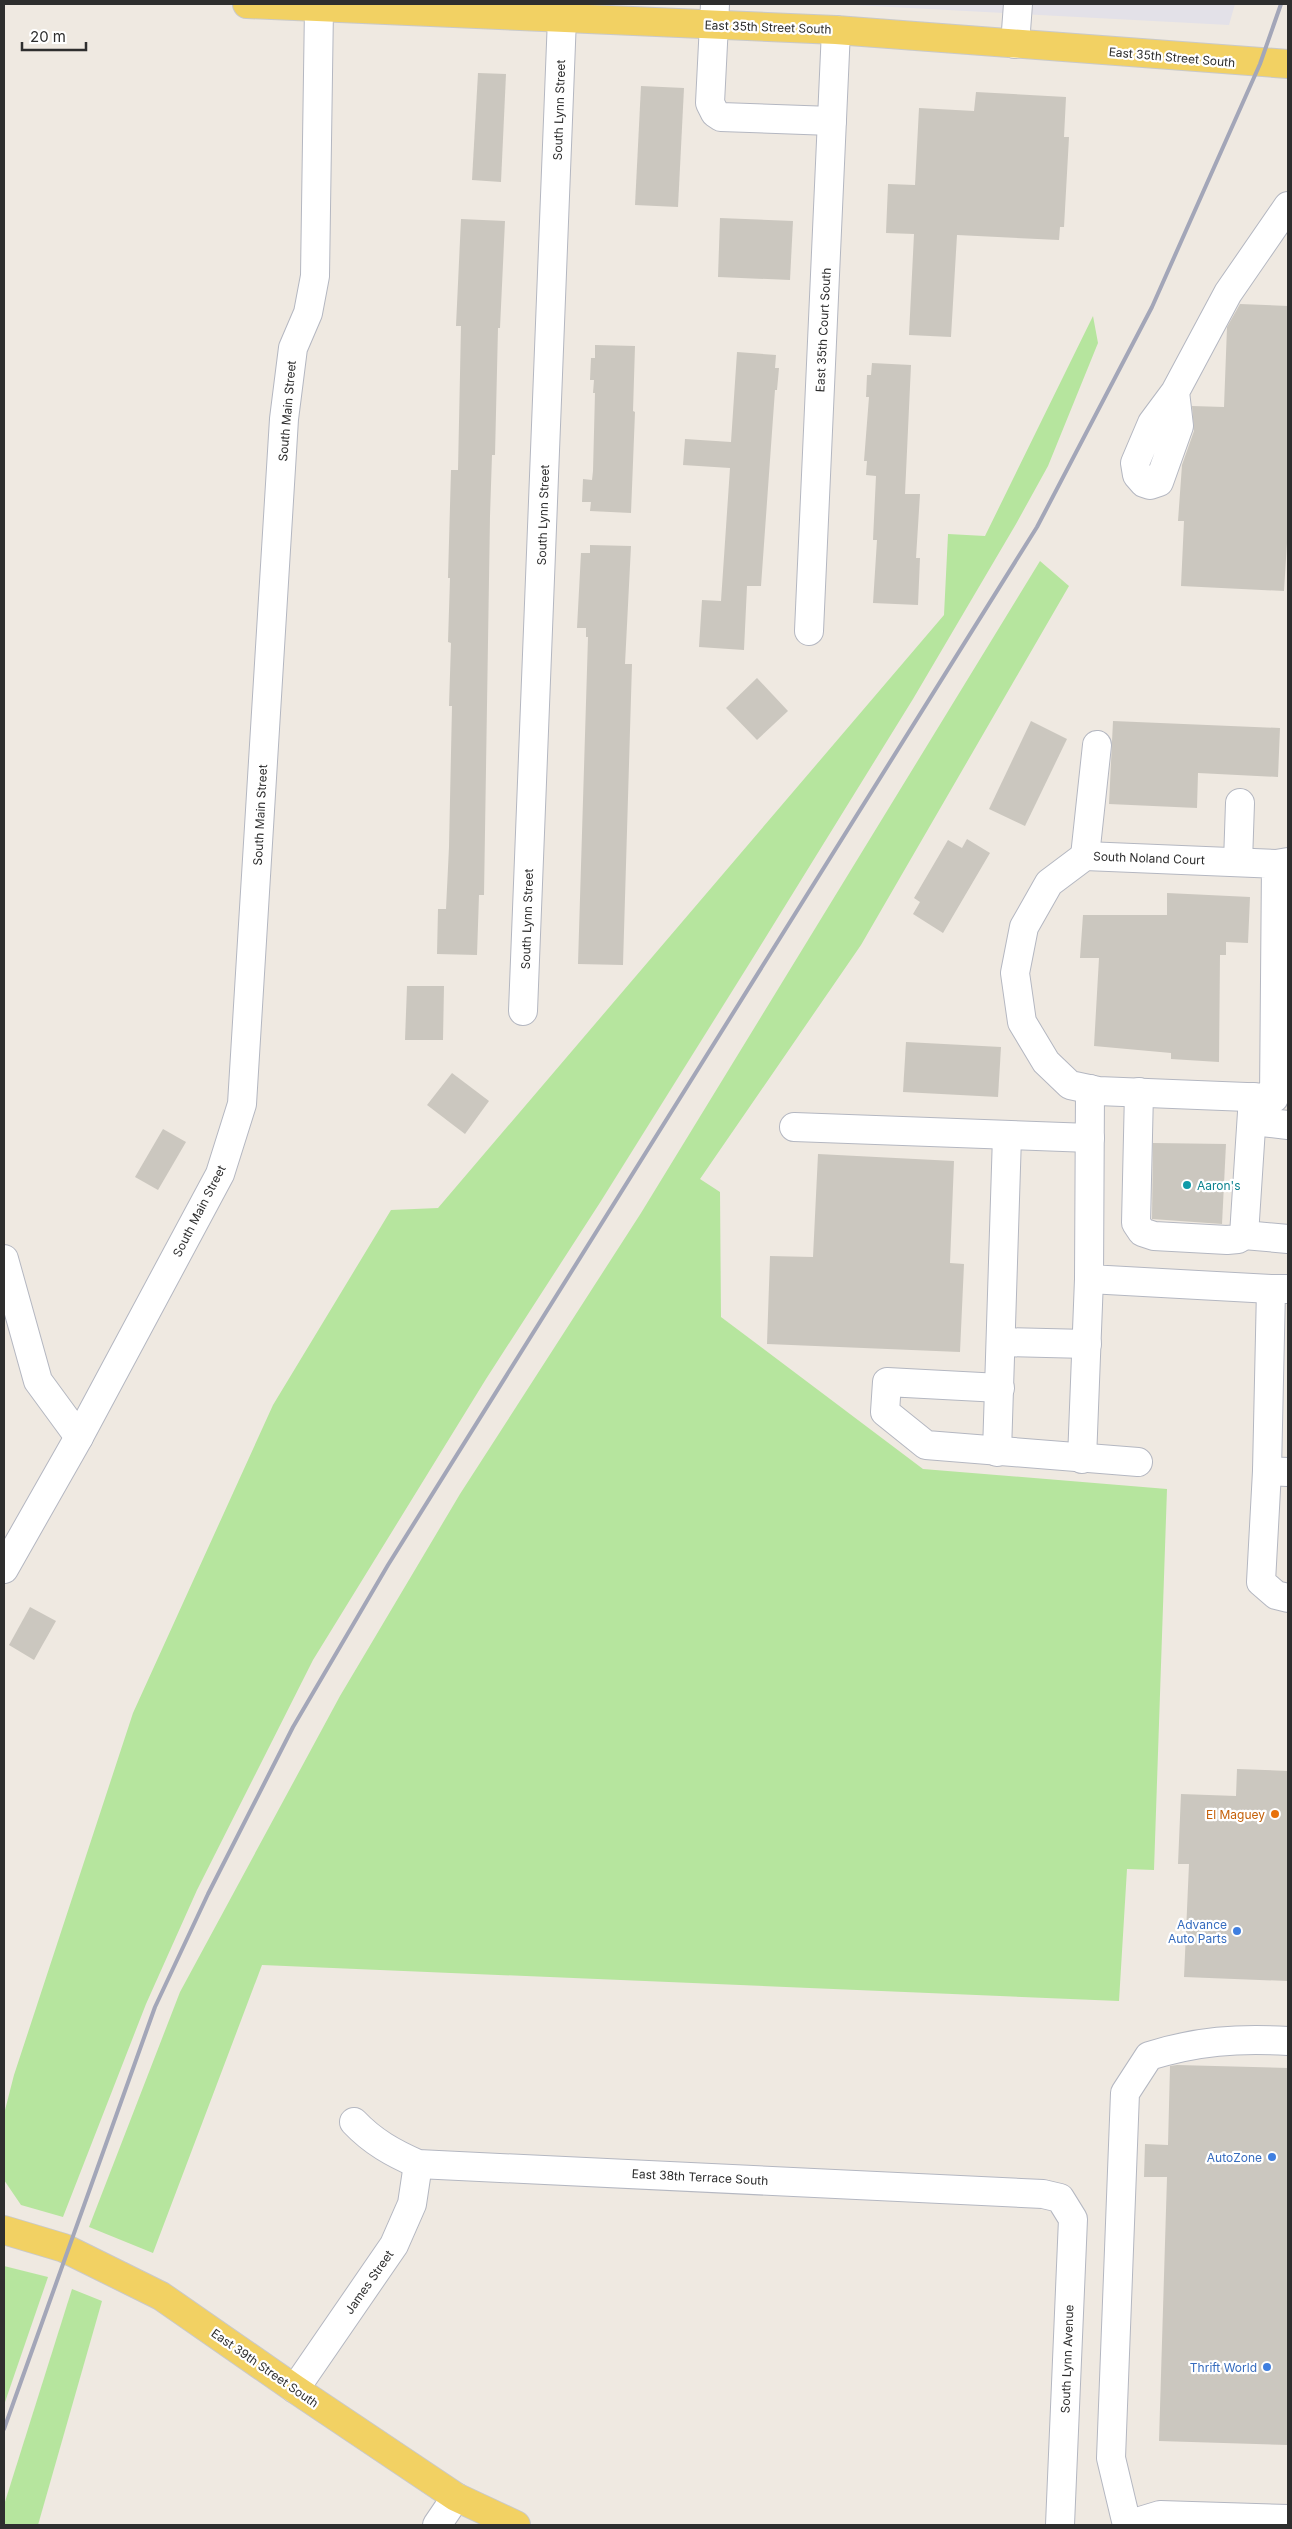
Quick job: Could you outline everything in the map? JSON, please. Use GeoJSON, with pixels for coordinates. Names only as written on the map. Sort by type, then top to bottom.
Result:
{"type":"FeatureCollection","features":[{"type":"Feature","properties":{"kind":"main road","name":"East 35th Street South"},"geometry":{"type":"LineString","coordinates":[[247,4],[562,18],[714,14],[836,30],[1288,64]]}},
{"type":"Feature","properties":{"kind":"main road","name":"East 39th Street South"},"geometry":{"type":"LineString","coordinates":[[4,2230],[64,2248],[161,2296],[294,2389],[456,2497],[516,2525]]}},
{"type":"Feature","properties":{"kind":"street"},"geometry":{"type":"LineString","coordinates":[[1014,44],[1018,4]]}},
{"type":"Feature","properties":{"kind":"street","name":"South Main Street"},"geometry":{"type":"LineString","coordinates":[[4,1570],[79,1437],[220,1174],[242,1104],[284,419],[293,348],[308,313],[315,276],[319,7]]}},
{"type":"Feature","properties":{"kind":"street"},"geometry":{"type":"LineString","coordinates":[[714,14],[710,103],[715,113],[721,117],[832,121]]}},
{"type":"Feature","properties":{"kind":"street","name":"South Lynn Street"},"geometry":{"type":"LineString","coordinates":[[524,1011],[562,18]]}},
{"type":"Feature","properties":{"kind":"street","name":"East 35th Court South"},"geometry":{"type":"LineString","coordinates":[[809,631],[836,30]]}},
{"type":"Feature","properties":{"kind":"street"},"geometry":{"type":"LineString","coordinates":[[1175,392],[1179,426],[1160,482],[1150,485],[1144,483],[1137,474],[1135,462],[1152,424],[1175,392],[1228,293],[1288,206]]}},
{"type":"Feature","properties":{"kind":"street"},"geometry":{"type":"LineString","coordinates":[[1085,856],[1098,745]]}},
{"type":"Feature","properties":{"kind":"street"},"geometry":{"type":"LineString","coordinates":[[1238,862],[1240,803]]}},
{"type":"Feature","properties":{"kind":"street","name":"South Noland Court"},"geometry":{"type":"LineString","coordinates":[[1085,856],[1282,863],[1281,960],[1267,1104],[1090,1089],[1070,1085],[1046,1062],[1022,1022],[1015,973],[1024,927],[1049,882],[1085,856]]}},
{"type":"Feature","properties":{"kind":"street"},"geometry":{"type":"LineString","coordinates":[[1082,1459],[1089,1279],[1090,1089]]}},
{"type":"Feature","properties":{"kind":"street"},"geometry":{"type":"LineString","coordinates":[[1139,1092],[1136,1223],[1142,1232],[1154,1236],[1227,1240],[1244,1235],[1288,1239]]}},
{"type":"Feature","properties":{"kind":"street"},"geometry":{"type":"LineString","coordinates":[[1267,1104],[1288,1125]]}},
{"type":"Feature","properties":{"kind":"street"},"geometry":{"type":"LineString","coordinates":[[1244,1235],[1267,1104]]}},
{"type":"Feature","properties":{"kind":"street"},"geometry":{"type":"LineString","coordinates":[[794,1127],[1090,1138]]}},
{"type":"Feature","properties":{"kind":"street"},"geometry":{"type":"LineString","coordinates":[[997,1452],[1007,1136]]}},
{"type":"Feature","properties":{"kind":"street"},"geometry":{"type":"LineString","coordinates":[[4,1260],[38,1381],[79,1437]]}},
{"type":"Feature","properties":{"kind":"street"},"geometry":{"type":"LineString","coordinates":[[1089,1279],[1280,1289],[1277,1471],[1261,1582],[1276,1595],[1288,1598]]}},
{"type":"Feature","properties":{"kind":"street"},"geometry":{"type":"LineString","coordinates":[[1001,1342],[1087,1344]]}},
{"type":"Feature","properties":{"kind":"street"},"geometry":{"type":"LineString","coordinates":[[1000,1388],[887,1382],[885,1412],[926,1446],[1138,1462]]}},
{"type":"Feature","properties":{"kind":"street"},"geometry":{"type":"LineString","coordinates":[[1288,2041],[1245,2038],[1178,2047],[1149,2056],[1125,2093],[1111,2458],[1127,2525],[1160,2515],[1288,2519]]}},
{"type":"Feature","properties":{"kind":"street","name":"East 38th Terrace South"},"geometry":{"type":"LineString","coordinates":[[354,2122],[366,2135],[390,2152],[418,2164],[1042,2194],[1060,2198]]}},
{"type":"Feature","properties":{"kind":"street","name":"James Street"},"geometry":{"type":"LineString","coordinates":[[294,2389],[394,2245],[412,2204],[418,2164]]}},
{"type":"Feature","properties":{"kind":"street","name":"South Lynn Avenue"},"geometry":{"type":"LineString","coordinates":[[1060,2198],[1073,2219],[1060,2525]]}},
{"type":"Feature","properties":{"kind":"street"},"geometry":{"type":"LineString","coordinates":[[437,2525],[456,2497]]}},
{"type":"Feature","properties":{"kind":"shaded area"},"geometry":{"type":"Polygon","coordinates":[[[835,4],[1235,4],[1229,25],[835,4]]]}},
{"type":"Feature","properties":{"kind":"green space"},"geometry":{"type":"Polygon","coordinates":[[[1093,316],[1098,343],[1048,466],[1016,524],[913,699],[751,961],[601,1201],[486,1379],[313,1660],[197,1890],[146,2004],[63,2217],[21,2205],[4,2180],[4,2114],[14,2075],[133,1713],[273,1405],[391,1210],[438,1208],[944,615],[948,534],[985,536],[1093,316]]]}},
{"type":"Feature","properties":{"kind":"green space"},"geometry":{"type":"Polygon","coordinates":[[[1040,561],[1069,586],[861,945],[700,1179],[720,1192],[721,1317],[923,1469],[1167,1489],[1154,1870],[1127,1869],[1119,2001],[262,1965],[153,2253],[89,2227],[180,1992],[340,1696],[460,1494],[641,1213],[1040,561]]]}},
{"type":"Feature","properties":{"kind":"green space"},"geometry":{"type":"Polygon","coordinates":[[[4,2266],[48,2277],[4,2405],[4,2266]]]}},
{"type":"Feature","properties":{"kind":"green space"},"geometry":{"type":"Polygon","coordinates":[[[72,2289],[102,2301],[38,2525],[4,2525],[4,2505],[72,2289]]]}},
{"type":"Feature","properties":{"kind":"building"},"geometry":{"type":"Polygon","coordinates":[[[478,73],[506,74],[501,182],[472,180],[478,73]]]}},
{"type":"Feature","properties":{"kind":"building"},"geometry":{"type":"Polygon","coordinates":[[[641,86],[684,88],[678,207],[635,205],[641,86]]]}},
{"type":"Feature","properties":{"kind":"building"},"geometry":{"type":"Polygon","coordinates":[[[976,92],[1066,97],[1064,137],[1069,137],[1064,227],[1060,227],[1059,240],[957,235],[951,337],[909,335],[914,234],[886,233],[888,184],[915,185],[919,108],[974,111],[976,92]]]}},
{"type":"Feature","properties":{"kind":"building"},"geometry":{"type":"Polygon","coordinates":[[[720,218],[793,221],[790,280],[718,277],[720,218]]]}},
{"type":"Feature","properties":{"kind":"building"},"geometry":{"type":"Polygon","coordinates":[[[461,219],[505,221],[500,328],[498,328],[495,455],[492,455],[490,516],[484,895],[479,895],[477,955],[437,954],[438,909],[446,909],[449,847],[452,706],[449,706],[451,643],[448,642],[450,578],[448,578],[451,470],[458,470],[461,326],[456,326],[461,219]]]}},
{"type":"Feature","properties":{"kind":"building"},"geometry":{"type":"Polygon","coordinates":[[[1240,304],[1288,306],[1288,527],[1284,591],[1181,586],[1184,521],[1178,521],[1182,465],[1194,431],[1192,406],[1224,407],[1227,327],[1240,304]]]}},
{"type":"Feature","properties":{"kind":"building"},"geometry":{"type":"Polygon","coordinates":[[[595,345],[635,346],[633,411],[635,412],[631,513],[590,511],[591,502],[582,502],[583,479],[592,480],[593,471],[595,393],[593,393],[594,380],[590,380],[591,358],[595,358],[595,345]]]}},
{"type":"Feature","properties":{"kind":"building"},"geometry":{"type":"Polygon","coordinates":[[[737,352],[776,355],[775,368],[779,368],[777,390],[775,390],[761,586],[747,586],[744,650],[699,647],[702,600],[721,601],[730,468],[683,465],[685,439],[731,442],[737,352]]]}},
{"type":"Feature","properties":{"kind":"building"},"geometry":{"type":"Polygon","coordinates":[[[872,363],[911,365],[905,494],[920,494],[916,558],[920,558],[918,605],[873,603],[877,540],[873,540],[876,476],[866,475],[867,461],[864,461],[869,397],[866,397],[867,375],[871,375],[872,363]]]}},
{"type":"Feature","properties":{"kind":"building"},"geometry":{"type":"Polygon","coordinates":[[[590,545],[631,546],[625,664],[632,664],[623,965],[578,964],[588,637],[586,637],[586,628],[577,628],[581,553],[590,553],[590,545]]]}},
{"type":"Feature","properties":{"kind":"building"},"geometry":{"type":"Polygon","coordinates":[[[757,678],[788,711],[757,740],[726,708],[757,678]]]}},
{"type":"Feature","properties":{"kind":"building"},"geometry":{"type":"Polygon","coordinates":[[[1031,721],[1067,739],[1025,826],[989,809],[1031,721]]]}},
{"type":"Feature","properties":{"kind":"building"},"geometry":{"type":"Polygon","coordinates":[[[1113,721],[1280,728],[1278,777],[1198,773],[1197,808],[1109,804],[1113,721]]]}},
{"type":"Feature","properties":{"kind":"building"},"geometry":{"type":"Polygon","coordinates":[[[967,839],[990,853],[943,933],[913,914],[920,902],[914,898],[948,840],[962,848],[967,839]]]}},
{"type":"Feature","properties":{"kind":"building"},"geometry":{"type":"Polygon","coordinates":[[[1167,893],[1250,897],[1248,943],[1226,942],[1226,955],[1220,955],[1219,1062],[1171,1059],[1171,1053],[1094,1046],[1099,958],[1080,958],[1083,915],[1167,915],[1167,893]]]}},
{"type":"Feature","properties":{"kind":"building"},"geometry":{"type":"Polygon","coordinates":[[[407,986],[444,986],[443,1040],[405,1040],[407,986]]]}},
{"type":"Feature","properties":{"kind":"building"},"geometry":{"type":"Polygon","coordinates":[[[906,1042],[1001,1047],[998,1097],[903,1092],[906,1042]]]}},
{"type":"Feature","properties":{"kind":"building"},"geometry":{"type":"Polygon","coordinates":[[[452,1073],[489,1101],[465,1134],[427,1105],[452,1073]]]}},
{"type":"Feature","properties":{"kind":"building"},"geometry":{"type":"Polygon","coordinates":[[[163,1129],[186,1142],[158,1190],[135,1177],[163,1129]]]}},
{"type":"Feature","properties":{"kind":"building","name":"Aaron's"},"geometry":{"type":"Polygon","coordinates":[[[1153,1143],[1226,1144],[1222,1224],[1152,1219],[1153,1143]]]}},
{"type":"Feature","properties":{"kind":"building"},"geometry":{"type":"Polygon","coordinates":[[[818,1154],[954,1161],[950,1263],[964,1264],[960,1352],[767,1344],[770,1256],[813,1257],[818,1154]]]}},
{"type":"Feature","properties":{"kind":"building"},"geometry":{"type":"Polygon","coordinates":[[[30,1607],[56,1621],[34,1660],[9,1645],[30,1607]]]}},
{"type":"Feature","properties":{"kind":"building"},"geometry":{"type":"Polygon","coordinates":[[[1237,1769],[1288,1771],[1288,1981],[1184,1977],[1189,1864],[1178,1864],[1181,1794],[1236,1796],[1237,1769]]]}},
{"type":"Feature","properties":{"kind":"building"},"geometry":{"type":"Polygon","coordinates":[[[1170,2066],[1288,2068],[1288,2445],[1159,2441],[1167,2177],[1144,2177],[1145,2144],[1168,2145],[1170,2066]]]}},
{"type":"Feature","properties":{"kind":"railway"},"geometry":{"type":"LineString","coordinates":[[4,2429],[155,2007],[208,1894],[293,1727],[388,1565],[1037,527],[1152,307],[1260,64],[1281,4]]}},
{"type":"Feature","properties":{"kind":"place","name":"Aaron's"},"geometry":{"type":"Point","coordinates":[1187,1185]}},
{"type":"Feature","properties":{"kind":"place","name":"El Maguey"},"geometry":{"type":"Point","coordinates":[1275,1814]}},
{"type":"Feature","properties":{"kind":"place","name":"Advance Auto Parts"},"geometry":{"type":"Point","coordinates":[1237,1931]}},
{"type":"Feature","properties":{"kind":"place","name":"AutoZone"},"geometry":{"type":"Point","coordinates":[1272,2157]}},
{"type":"Feature","properties":{"kind":"place","name":"Thrift World"},"geometry":{"type":"Point","coordinates":[1267,2367]}}]}
